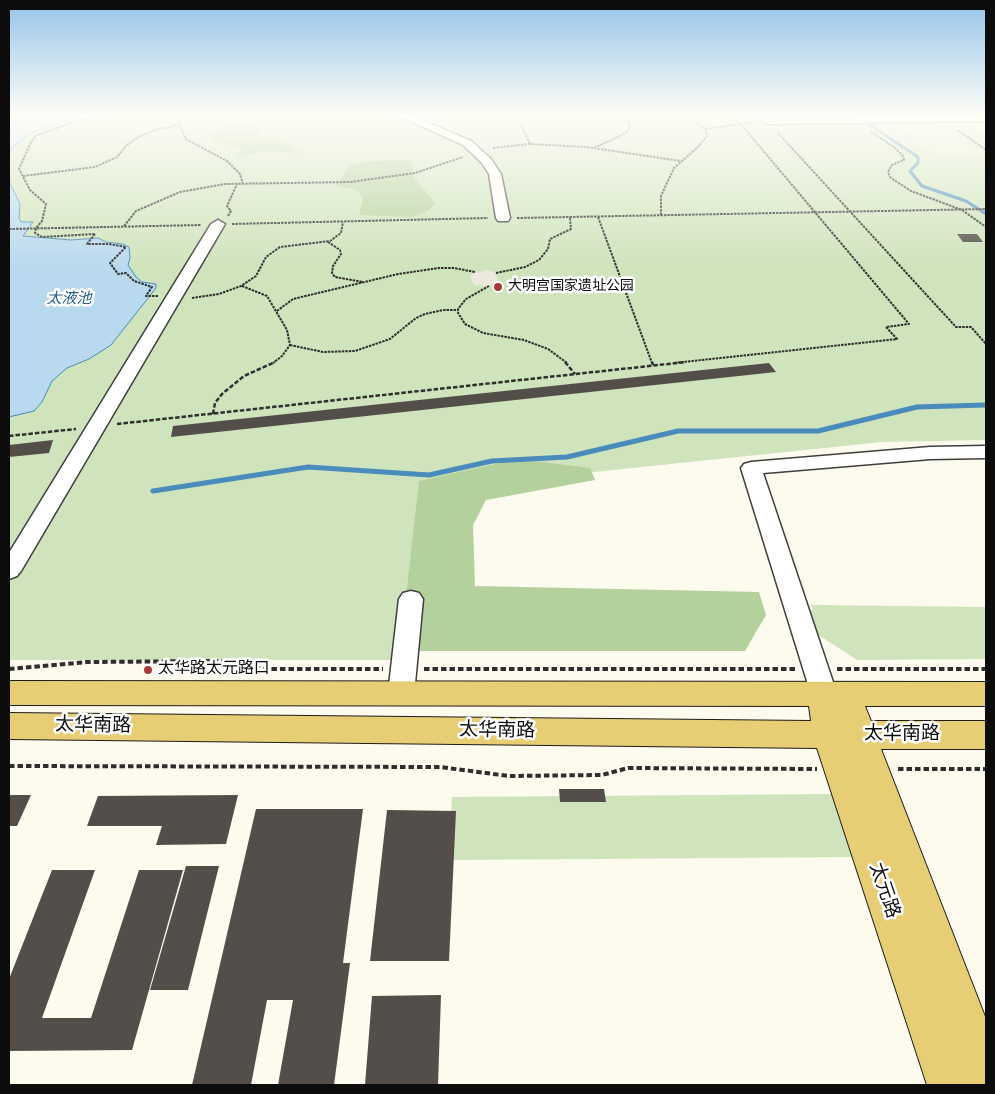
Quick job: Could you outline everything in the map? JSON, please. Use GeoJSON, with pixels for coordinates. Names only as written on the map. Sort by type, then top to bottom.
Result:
{"type":"FeatureCollection","features":[{"type":"Feature","properties":{"kind":"main road","name":"太华南路"},"geometry":{"type":"LineString","coordinates":[[9,693],[402,681],[828,686],[986,694]]}},
{"type":"Feature","properties":{"kind":"main road","name":"太元路"},"geometry":{"type":"LineString","coordinates":[[828,686],[850,752],[950,1085]]}},
{"type":"Feature","properties":{"kind":"main road","name":"太华南路"},"geometry":{"type":"LineString","coordinates":[[9,726],[850,752],[986,735]]}},
{"type":"Feature","properties":{"kind":"main road","name":"太元路"},"geometry":{"type":"LineString","coordinates":[[850,752],[986,1078]]}},
{"type":"Feature","properties":{"kind":"street"},"geometry":{"type":"LineString","coordinates":[[491,167],[495,174],[503,218]]}},
{"type":"Feature","properties":{"kind":"street"},"geometry":{"type":"LineString","coordinates":[[9,572],[218,224]]}},
{"type":"Feature","properties":{"kind":"street"},"geometry":{"type":"LineString","coordinates":[[828,686],[751,468],[930,453],[986,452]]}},
{"type":"Feature","properties":{"kind":"street"},"geometry":{"type":"LineString","coordinates":[[402,681],[411,600]]}},
{"type":"Feature","properties":{"kind":"path"},"geometry":{"type":"LineString","coordinates":[[19,167],[18,169],[30,190],[46,204],[42,221],[36,228],[35,233],[42,237],[95,234],[87,244],[109,244],[126,247],[110,263],[118,274],[126,273],[134,281],[152,286],[146,296],[154,296]]}},
{"type":"Feature","properties":{"kind":"path"},"geometry":{"type":"LineString","coordinates":[[23,176],[95,167]]}},
{"type":"Feature","properties":{"kind":"path"},"geometry":{"type":"LineString","coordinates":[[234,167],[240,174],[243,184]]}},
{"type":"Feature","properties":{"kind":"path"},"geometry":{"type":"LineString","coordinates":[[124,226],[136,211],[180,192],[225,184],[350,182],[415,173],[435,167]]}},
{"type":"Feature","properties":{"kind":"path"},"geometry":{"type":"LineString","coordinates":[[661,215],[660,196],[675,167]]}},
{"type":"Feature","properties":{"kind":"path"},"geometry":{"type":"LineString","coordinates":[[9,436],[897,339],[886,327],[909,324],[777,167]]}},
{"type":"Feature","properties":{"kind":"path"},"geometry":{"type":"LineString","coordinates":[[809,167],[956,327],[971,327],[986,344]]}},
{"type":"Feature","properties":{"kind":"path"},"geometry":{"type":"LineString","coordinates":[[891,167],[888,173],[891,178],[911,191],[962,210],[986,227]]}},
{"type":"Feature","properties":{"kind":"path"},"geometry":{"type":"LineString","coordinates":[[218,224],[230,214],[231,211],[227,206],[237,184]]}},
{"type":"Feature","properties":{"kind":"path"},"geometry":{"type":"LineString","coordinates":[[9,229],[986,209]]}},
{"type":"Feature","properties":{"kind":"path"},"geometry":{"type":"LineString","coordinates":[[598,217],[653,366]]}},
{"type":"Feature","properties":{"kind":"path"},"geometry":{"type":"LineString","coordinates":[[496,273],[525,267],[539,260],[548,249],[550,239],[571,229],[570,218]]}},
{"type":"Feature","properties":{"kind":"path"},"geometry":{"type":"LineString","coordinates":[[173,298],[202,298],[241,286],[256,276],[266,257],[280,247],[327,242],[336,238],[340,233],[343,222]]}},
{"type":"Feature","properties":{"kind":"path"},"geometry":{"type":"LineString","coordinates":[[327,242],[340,250],[341,254],[333,266],[332,273],[335,277],[365,282]]}},
{"type":"Feature","properties":{"kind":"path"},"geometry":{"type":"LineString","coordinates":[[277,311],[293,299],[398,274],[454,268],[475,272]]}},
{"type":"Feature","properties":{"kind":"path"},"geometry":{"type":"LineString","coordinates":[[241,286],[267,296],[287,330],[290,345]]}},
{"type":"Feature","properties":{"kind":"path"},"geometry":{"type":"LineString","coordinates":[[458,310],[466,299],[489,286]]}},
{"type":"Feature","properties":{"kind":"path"},"geometry":{"type":"LineString","coordinates":[[290,345],[323,352],[355,351],[390,339],[416,318],[425,314],[443,310],[458,310]]}},
{"type":"Feature","properties":{"kind":"path"},"geometry":{"type":"LineString","coordinates":[[458,310],[461,319],[471,328],[524,340],[548,349],[561,358],[575,374]]}},
{"type":"Feature","properties":{"kind":"path"},"geometry":{"type":"LineString","coordinates":[[213,414],[216,403],[222,394],[244,376],[271,365],[290,345]]}},
{"type":"Feature","properties":{"kind":"path"},"geometry":{"type":"LineString","coordinates":[[9,669],[87,662],[220,661],[264,669],[402,681],[828,686],[986,669]]}},
{"type":"Feature","properties":{"kind":"path"},"geometry":{"type":"LineString","coordinates":[[9,766],[440,767],[509,776],[602,775],[628,768],[850,752],[986,769]]}},
{"type":"Feature","properties":{"kind":"green space","name":"大明宫国家遗址公园"},"geometry":{"type":"Polygon","coordinates":[[[9,167],[986,167],[986,440],[882,442],[440,488],[417,660],[9,660],[9,167]]]}},
{"type":"Feature","properties":{"kind":"green space"},"geometry":{"type":"Polygon","coordinates":[[[348,167],[412,167],[414,177],[435,203],[428,211],[412,217],[359,215],[363,199],[357,190],[336,186],[348,167]]]}},
{"type":"Feature","properties":{"kind":"green space"},"geometry":{"type":"Polygon","coordinates":[[[518,459],[590,468],[595,480],[486,500],[473,525],[475,586],[759,592],[766,615],[745,651],[400,651],[419,481],[518,459]]]}},
{"type":"Feature","properties":{"kind":"green space"},"geometry":{"type":"Polygon","coordinates":[[[811,605],[986,607],[986,659],[857,660],[808,628],[801,610],[813,610],[811,605]]]}},
{"type":"Feature","properties":{"kind":"green space"},"geometry":{"type":"Polygon","coordinates":[[[836,794],[856,857],[449,860],[452,797],[836,794]]]}},
{"type":"Feature","properties":{"kind":"shaded area"},"geometry":{"type":"Polygon","coordinates":[[[488,270],[496,273],[498,282],[487,286],[474,285],[470,277],[471,274],[488,270]]]}},
{"type":"Feature","properties":{"kind":"water","name":"太液池"},"geometry":{"type":"Polygon","coordinates":[[[9,181],[20,204],[19,218],[21,222],[33,222],[23,236],[71,240],[98,238],[106,242],[123,244],[129,247],[130,258],[128,265],[136,277],[142,282],[156,284],[156,288],[111,345],[89,359],[67,368],[52,381],[42,402],[34,411],[9,417],[9,181]]]}},
{"type":"Feature","properties":{"kind":"building"},"geometry":{"type":"Polygon","coordinates":[[[957,234],[977,234],[983,242],[963,242],[957,234]]]}},
{"type":"Feature","properties":{"kind":"building"},"geometry":{"type":"Polygon","coordinates":[[[769,363],[776,372],[171,437],[173,426],[769,363]]]}},
{"type":"Feature","properties":{"kind":"building"},"geometry":{"type":"Polygon","coordinates":[[[53,440],[49,453],[9,457],[9,445],[53,440]]]}},
{"type":"Feature","properties":{"kind":"building"},"geometry":{"type":"Polygon","coordinates":[[[559,789],[604,789],[606,802],[560,802],[559,789]]]}},
{"type":"Feature","properties":{"kind":"building"},"geometry":{"type":"Polygon","coordinates":[[[9,795],[31,795],[17,826],[9,826],[9,795]]]}},
{"type":"Feature","properties":{"kind":"building"},"geometry":{"type":"Polygon","coordinates":[[[238,795],[226,844],[156,845],[162,826],[87,826],[98,796],[238,795]]]}},
{"type":"Feature","properties":{"kind":"building"},"geometry":{"type":"Polygon","coordinates":[[[256,809],[363,809],[343,963],[350,963],[334,1085],[278,1085],[293,1000],[267,1000],[251,1085],[192,1085],[256,809]]]}},
{"type":"Feature","properties":{"kind":"building"},"geometry":{"type":"Polygon","coordinates":[[[387,810],[456,811],[449,961],[370,961],[387,810]]]}},
{"type":"Feature","properties":{"kind":"building"},"geometry":{"type":"Polygon","coordinates":[[[186,866],[219,866],[188,990],[150,990],[186,866]]]}},
{"type":"Feature","properties":{"kind":"building"},"geometry":{"type":"Polygon","coordinates":[[[52,870],[95,870],[42,1018],[91,1018],[139,870],[183,870],[132,1050],[9,1051],[9,979],[52,870]]]}},
{"type":"Feature","properties":{"kind":"building"},"geometry":{"type":"Polygon","coordinates":[[[441,995],[438,1085],[365,1085],[372,996],[441,995]]]}},
{"type":"Feature","properties":{"kind":"waterway"},"geometry":{"type":"LineString","coordinates":[[914,167],[910,171],[922,186],[966,201],[986,214]]}},
{"type":"Feature","properties":{"kind":"waterway"},"geometry":{"type":"LineString","coordinates":[[153,491],[308,467],[429,475],[492,461],[567,457],[678,431],[818,431],[917,407],[986,405]]}},
{"type":"Feature","properties":{"kind":"place","name":"大明宫国家遗址公园"},"geometry":{"type":"Point","coordinates":[498,287]}},
{"type":"Feature","properties":{"kind":"place","name":"太华路太元路口"},"geometry":{"type":"Point","coordinates":[148,670]}}]}
